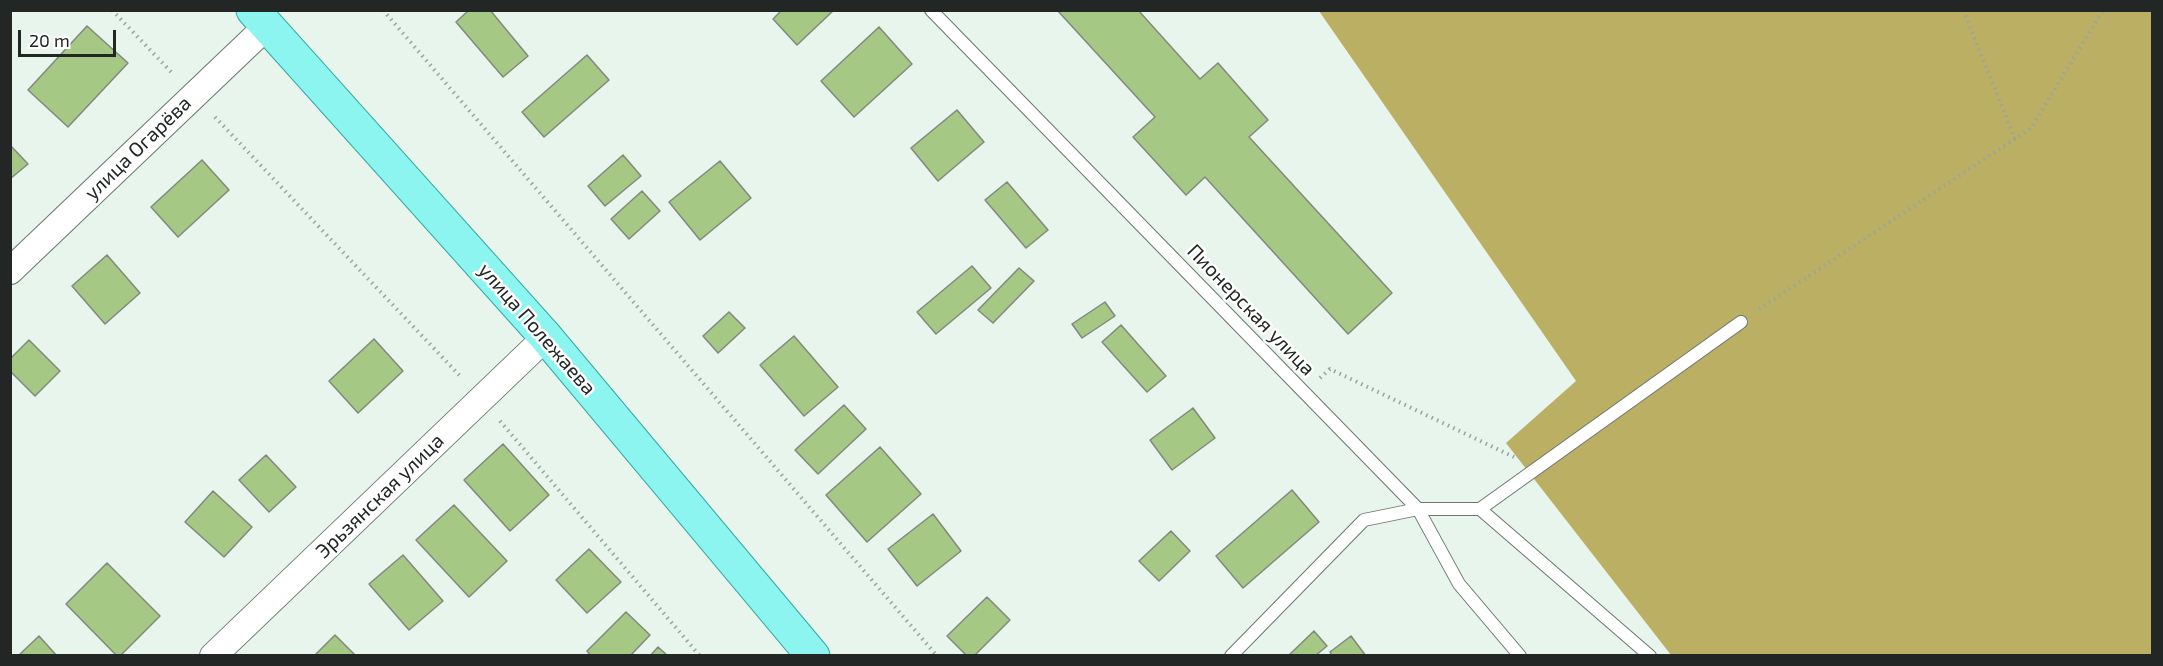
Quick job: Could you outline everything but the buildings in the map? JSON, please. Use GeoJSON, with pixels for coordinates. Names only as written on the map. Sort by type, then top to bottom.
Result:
{"type":"FeatureCollection","features":[{"type":"Feature","properties":{"kind":"main road","name":"улица Полежаева"},"geometry":{"type":"LineString","coordinates":[[260,18],[546,336],[805,653]]}},
{"type":"Feature","properties":{"kind":"street","name":"улица Огарёва"},"geometry":{"type":"LineString","coordinates":[[10,271],[193,95],[260,18]]}},
{"type":"Feature","properties":{"kind":"street","name":"Эрьзянская улица"},"geometry":{"type":"LineString","coordinates":[[213,656],[546,336]]}},
{"type":"Feature","properties":{"kind":"lane","name":"Пионерская улица"},"geometry":{"type":"LineString","coordinates":[[931,10],[1418,509],[1460,584],[1520,656]]}},
{"type":"Feature","properties":{"kind":"lane"},"geometry":{"type":"LineString","coordinates":[[1231,656],[1364,520],[1418,509],[1480,508],[1741,322]]}},
{"type":"Feature","properties":{"kind":"lane"},"geometry":{"type":"LineString","coordinates":[[1480,508],[1650,656]]}},
{"type":"Feature","properties":{"kind":"path"},"geometry":{"type":"LineString","coordinates":[[112,10],[481,398],[700,656]]}},
{"type":"Feature","properties":{"kind":"path"},"geometry":{"type":"LineString","coordinates":[[383,10],[937,656]]}},
{"type":"Feature","properties":{"kind":"path"},"geometry":{"type":"LineString","coordinates":[[1964,10],[2014,139]]}},
{"type":"Feature","properties":{"kind":"path"},"geometry":{"type":"LineString","coordinates":[[1741,322],[2031,128],[2103,10]]}},
{"type":"Feature","properties":{"kind":"path"},"geometry":{"type":"LineString","coordinates":[[1304,393],[1330,369],[1538,468]]}},
{"type":"Feature","properties":{"kind":"shaded area"},"geometry":{"type":"Polygon","coordinates":[[[1319,11],[2152,11],[2152,655],[1671,655],[1506,443],[1576,381],[1319,11]]]}}]}
